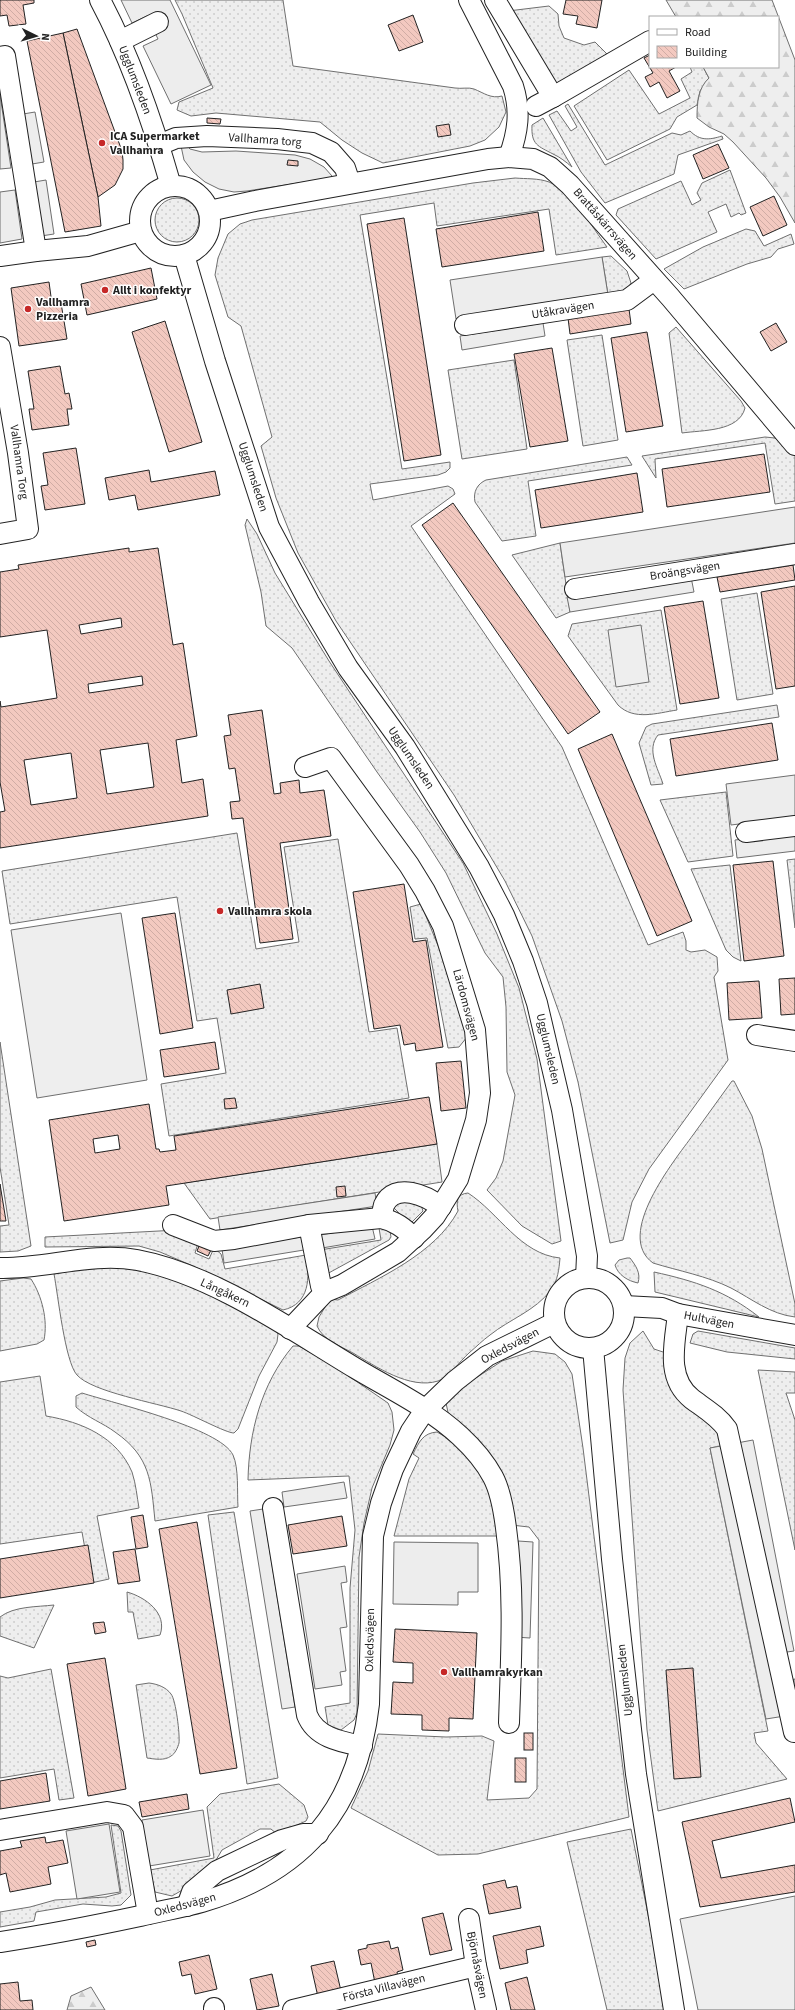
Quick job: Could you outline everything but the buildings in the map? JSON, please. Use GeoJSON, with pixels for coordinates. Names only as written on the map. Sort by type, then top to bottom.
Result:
{"type":"FeatureCollection","features":[{"type":"Feature","properties":{"kind":"street","name":"Ugglumsleden"},"geometry":{"type":"LineString","coordinates":[[100,0],[120,41],[159,145],[171,186]]}},
{"type":"Feature","properties":{"kind":"street"},"geometry":{"type":"LineString","coordinates":[[209,211],[509,156],[515,139],[518,122],[518,100],[513,86],[469,0]]}},
{"type":"Feature","properties":{"kind":"street"},"geometry":{"type":"LineString","coordinates":[[494,0],[544,101],[649,42]]}},
{"type":"Feature","properties":{"kind":"street"},"geometry":{"type":"LineString","coordinates":[[120,41],[158,22]]}},
{"type":"Feature","properties":{"kind":"street"},"geometry":{"type":"LineString","coordinates":[[0,57],[5,56],[36,250]]}},
{"type":"Feature","properties":{"kind":"street","name":"Vallhamra torg"},"geometry":{"type":"LineString","coordinates":[[159,145],[176,138],[207,136],[277,139],[312,143],[331,152],[345,168],[350,184]]}},
{"type":"Feature","properties":{"kind":"street","name":"Brattåskärrsvägen"},"geometry":{"type":"LineString","coordinates":[[509,156],[533,159],[550,167],[570,185],[654,280],[795,445]]}},
{"type":"Feature","properties":{"kind":"street"},"geometry":{"type":"LineString","coordinates":[[171,186],[183,186],[195,191],[204,200],[209,211],[210,225],[206,238],[197,248],[184,255],[171,256],[158,252],[148,243],[141,231],[141,210],[148,199],[158,190],[171,186]]}},
{"type":"Feature","properties":{"kind":"street"},"geometry":{"type":"LineString","coordinates":[[0,256],[36,250],[88,246],[141,231]]}},
{"type":"Feature","properties":{"kind":"street","name":"Ugglumsleden"},"geometry":{"type":"LineString","coordinates":[[184,255],[215,361],[269,527],[309,602],[348,668],[405,747],[479,867],[504,915],[523,961],[537,1003],[562,1110],[587,1256],[586,1278]]}},
{"type":"Feature","properties":{"kind":"street","name":"Utåkravägen"},"geometry":{"type":"LineString","coordinates":[[465,325],[627,300],[654,280]]}},
{"type":"Feature","properties":{"kind":"street","name":"Vallhamra Torg"},"geometry":{"type":"LineString","coordinates":[[0,347],[18,453],[28,529],[0,534]]}},
{"type":"Feature","properties":{"kind":"street","name":"Broängsvägen"},"geometry":{"type":"LineString","coordinates":[[575,589],[795,554]]}},
{"type":"Feature","properties":{"kind":"street","name":"Lärdomsvägen"},"geometry":{"type":"LineString","coordinates":[[290,1329],[325,1292],[342,1285],[398,1252],[414,1238],[441,1207],[458,1179],[476,1120],[480,1093],[475,1030],[443,926],[425,891],[400,853],[331,758],[304,767]]}},
{"type":"Feature","properties":{"kind":"street"},"geometry":{"type":"LineString","coordinates":[[746,832],[795,826]]}},
{"type":"Feature","properties":{"kind":"street"},"geometry":{"type":"LineString","coordinates":[[757,1035],[795,1041]]}},
{"type":"Feature","properties":{"kind":"street"},"geometry":{"type":"LineString","coordinates":[[381,1218],[384,1204],[392,1197],[402,1193],[414,1193],[431,1200],[441,1207]]}},
{"type":"Feature","properties":{"kind":"street"},"geometry":{"type":"LineString","coordinates":[[174,1225],[214,1241],[234,1239],[309,1225],[381,1218],[391,1220],[401,1226],[414,1238]]}},
{"type":"Feature","properties":{"kind":"street"},"geometry":{"type":"LineString","coordinates":[[309,1225],[321,1286],[325,1292]]}},
{"type":"Feature","properties":{"kind":"street","name":"Långåkern"},"geometry":{"type":"LineString","coordinates":[[0,1268],[26,1267],[85,1258],[136,1260],[163,1266],[212,1286],[251,1305],[425,1410],[460,1436],[481,1458],[494,1479],[504,1513],[509,1548],[512,1620],[509,1723]]}},
{"type":"Feature","properties":{"kind":"street"},"geometry":{"type":"LineString","coordinates":[[586,1278],[599,1279],[610,1285],[619,1294],[624,1306],[624,1318],[618,1334],[604,1345],[593,1348],[579,1347],[567,1341],[554,1323],[555,1304],[561,1291],[572,1282],[586,1278]]}},
{"type":"Feature","properties":{"kind":"street","name":"Hultvägen"},"geometry":{"type":"LineString","coordinates":[[624,1306],[662,1308],[678,1314],[795,1335]]}},
{"type":"Feature","properties":{"kind":"street"},"geometry":{"type":"LineString","coordinates":[[678,1314],[674,1347],[674,1375],[689,1397],[722,1421],[727,1429],[794,1732]]}},
{"type":"Feature","properties":{"kind":"street","name":"Oxledsvägen"},"geometry":{"type":"LineString","coordinates":[[0,1942],[187,1906],[242,1888],[288,1862],[318,1834],[336,1811],[345,1794],[362,1746],[369,1704],[374,1536],[381,1503],[393,1469],[411,1432],[425,1410],[454,1381],[487,1356],[554,1323]]}},
{"type":"Feature","properties":{"kind":"street","name":"Ugglumsleden"},"geometry":{"type":"LineString","coordinates":[[593,1348],[612,1559],[636,1774],[674,2010]]}},
{"type":"Feature","properties":{"kind":"street"},"geometry":{"type":"LineString","coordinates":[[273,1508],[307,1716],[310,1723],[327,1736],[340,1741],[362,1746]]}},
{"type":"Feature","properties":{"kind":"street","name":"Oxledsvägen"},"geometry":{"type":"LineString","coordinates":[[0,1830],[108,1812],[124,1815],[133,1827],[148,1914]]}},
{"type":"Feature","properties":{"kind":"street","name":"Björnåsvägen"},"geometry":{"type":"LineString","coordinates":[[469,1919],[476,1966],[486,2010]]}},
{"type":"Feature","properties":{"kind":"street","name":"Första Villavägen"},"geometry":{"type":"LineString","coordinates":[[293,2010],[476,1966]]}},
{"type":"Feature","properties":{"kind":"green space"},"geometry":{"type":"Polygon","coordinates":[[[175,0],[283,0],[293,66],[455,88],[472,88],[494,97],[502,96],[506,112],[499,127],[485,140],[470,146],[383,163],[362,153],[342,140],[320,122],[216,113],[191,116],[177,110],[179,102],[213,88],[175,0]]]}},
{"type":"Feature","properties":{"kind":"green space"},"geometry":{"type":"Polygon","coordinates":[[[666,0],[772,0],[778,16],[675,16],[666,0]]]}},
{"type":"Feature","properties":{"kind":"green space"},"geometry":{"type":"Polygon","coordinates":[[[549,6],[558,14],[559,26],[564,38],[584,45],[595,42],[607,54],[553,87],[508,11],[549,6]]]}},
{"type":"Feature","properties":{"kind":"green space"},"geometry":{"type":"Polygon","coordinates":[[[779,18],[795,60],[795,223],[780,197],[766,178],[733,142],[724,134],[709,127],[697,118],[700,91],[702,86],[709,78],[704,68],[779,68],[779,18]]]}},
{"type":"Feature","properties":{"kind":"green space"},"geometry":{"type":"Polygon","coordinates":[[[690,68],[704,68],[709,78],[700,91],[697,105],[677,117],[670,129],[607,160],[574,106],[629,70],[659,114],[690,98],[681,79],[692,72],[690,68]]]}},
{"type":"Feature","properties":{"kind":"green space"},"geometry":{"type":"Polygon","coordinates":[[[568,104],[605,165],[672,133],[681,135],[690,131],[697,137],[705,139],[722,136],[723,139],[678,155],[674,174],[605,203],[581,172],[549,115],[557,111],[571,131],[577,127],[565,106],[568,104]]]}},
{"type":"Feature","properties":{"kind":"green space"},"geometry":{"type":"Polygon","coordinates":[[[543,118],[572,167],[561,158],[540,147],[534,141],[532,125],[543,118]]]}},
{"type":"Feature","properties":{"kind":"green space"},"geometry":{"type":"Polygon","coordinates":[[[730,170],[746,213],[741,215],[739,213],[731,217],[726,204],[708,212],[717,232],[656,259],[616,215],[618,209],[681,181],[692,205],[701,200],[697,193],[702,183],[730,170]]]}},
{"type":"Feature","properties":{"kind":"green space"},"geometry":{"type":"Polygon","coordinates":[[[515,178],[541,180],[549,182],[557,187],[574,202],[607,247],[556,255],[549,209],[437,226],[434,203],[360,215],[402,469],[450,462],[450,468],[446,472],[438,475],[370,484],[373,500],[448,486],[453,489],[455,494],[411,526],[562,747],[648,945],[683,932],[686,941],[686,950],[691,952],[705,950],[717,957],[718,971],[714,977],[728,1060],[649,1169],[632,1202],[623,1240],[610,1243],[578,1082],[562,1021],[532,936],[505,881],[454,795],[336,621],[298,553],[276,498],[261,446],[272,437],[241,326],[228,317],[215,275],[218,258],[228,234],[240,224],[252,220],[473,183],[515,178]]]}},
{"type":"Feature","properties":{"kind":"green space"},"geometry":{"type":"Polygon","coordinates":[[[173,198],[181,198],[193,204],[199,216],[199,224],[193,236],[181,242],[173,242],[161,236],[155,224],[155,216],[161,204],[173,198]]]}},
{"type":"Feature","properties":{"kind":"green space"},"geometry":{"type":"Polygon","coordinates":[[[746,229],[755,231],[764,246],[791,234],[794,244],[778,249],[771,257],[747,264],[684,289],[664,269],[703,247],[746,229]]]}},
{"type":"Feature","properties":{"kind":"green space"},"geometry":{"type":"Polygon","coordinates":[[[611,256],[627,271],[631,283],[624,290],[608,295],[602,257],[611,256]]]}},
{"type":"Feature","properties":{"kind":"green space"},"geometry":{"type":"Polygon","coordinates":[[[676,327],[741,401],[745,408],[741,416],[735,422],[728,426],[719,428],[682,433],[669,333],[676,327]]]}},
{"type":"Feature","properties":{"kind":"green space"},"geometry":{"type":"Polygon","coordinates":[[[602,335],[618,440],[583,446],[567,340],[602,335]]]}},
{"type":"Feature","properties":{"kind":"green space"},"geometry":{"type":"Polygon","coordinates":[[[514,360],[527,449],[462,459],[448,370],[514,360]]]}},
{"type":"Feature","properties":{"kind":"green space"},"geometry":{"type":"Polygon","coordinates":[[[765,437],[775,438],[795,456],[795,501],[775,504],[765,443],[655,459],[656,478],[642,456],[765,437]]]}},
{"type":"Feature","properties":{"kind":"green space"},"geometry":{"type":"Polygon","coordinates":[[[627,457],[632,465],[528,481],[536,536],[502,541],[475,502],[476,489],[486,480],[627,457]]]}},
{"type":"Feature","properties":{"kind":"green space"},"geometry":{"type":"Polygon","coordinates":[[[247,519],[257,534],[275,573],[329,661],[463,863],[497,934],[519,988],[537,1059],[561,1241],[552,1244],[522,1226],[487,1190],[496,1178],[503,1161],[515,1095],[507,1072],[506,1007],[503,977],[485,953],[446,873],[420,832],[292,648],[266,626],[261,592],[245,525],[247,519]]]}},
{"type":"Feature","properties":{"kind":"green space"},"geometry":{"type":"Polygon","coordinates":[[[560,543],[570,612],[556,618],[512,555],[560,543]]]}},
{"type":"Feature","properties":{"kind":"green space"},"geometry":{"type":"Polygon","coordinates":[[[757,593],[773,694],[737,700],[721,599],[757,593]]]}},
{"type":"Feature","properties":{"kind":"green space"},"geometry":{"type":"Polygon","coordinates":[[[661,610],[677,710],[646,715],[631,713],[618,705],[568,636],[572,624],[661,610]]]}},
{"type":"Feature","properties":{"kind":"green space"},"geometry":{"type":"Polygon","coordinates":[[[641,625],[649,682],[616,687],[608,630],[641,625]]]}},
{"type":"Feature","properties":{"kind":"green space"},"geometry":{"type":"Polygon","coordinates":[[[777,705],[779,717],[658,735],[653,747],[653,753],[663,784],[651,785],[639,743],[646,727],[652,724],[777,705]]]}},
{"type":"Feature","properties":{"kind":"green space"},"geometry":{"type":"Polygon","coordinates":[[[726,792],[733,856],[688,862],[660,800],[726,792]]]}},
{"type":"Feature","properties":{"kind":"green space"},"geometry":{"type":"Polygon","coordinates":[[[237,833],[256,949],[299,942],[284,847],[338,839],[369,1032],[397,1028],[409,1098],[169,1136],[161,1084],[226,1073],[217,1018],[197,1021],[177,897],[10,924],[2,871],[237,833]]]}},
{"type":"Feature","properties":{"kind":"green space"},"geometry":{"type":"Polygon","coordinates":[[[795,859],[795,928],[787,860],[795,859]]]}},
{"type":"Feature","properties":{"kind":"green space"},"geometry":{"type":"Polygon","coordinates":[[[730,865],[741,961],[733,957],[726,950],[691,869],[730,865]]]}},
{"type":"Feature","properties":{"kind":"green space"},"geometry":{"type":"Polygon","coordinates":[[[421,904],[441,953],[467,1037],[459,1047],[448,1048],[427,938],[415,939],[410,907],[421,904]]]}},
{"type":"Feature","properties":{"kind":"green space"},"geometry":{"type":"Polygon","coordinates":[[[121,913],[147,1080],[37,1098],[11,930],[121,913]]]}},
{"type":"Feature","properties":{"kind":"green space"},"geometry":{"type":"Polygon","coordinates":[[[0,1042],[31,1246],[18,1251],[0,1252],[0,1226],[9,1225],[0,1167],[0,1042]]]}},
{"type":"Feature","properties":{"kind":"green space"},"geometry":{"type":"Polygon","coordinates":[[[732,1081],[734,1081],[752,1116],[762,1149],[795,1304],[795,1317],[777,1313],[731,1288],[712,1280],[653,1263],[643,1251],[640,1235],[644,1217],[651,1198],[673,1162],[732,1081]]]}},
{"type":"Feature","properties":{"kind":"green space"},"geometry":{"type":"Polygon","coordinates":[[[437,1144],[442,1182],[210,1219],[184,1183],[437,1144]]]}},
{"type":"Feature","properties":{"kind":"green space"},"geometry":{"type":"Polygon","coordinates":[[[468,1193],[479,1201],[521,1241],[546,1255],[560,1258],[557,1278],[551,1290],[538,1304],[487,1337],[442,1379],[427,1383],[405,1380],[382,1370],[337,1345],[323,1335],[317,1326],[319,1317],[330,1299],[338,1300],[388,1274],[421,1252],[448,1226],[458,1211],[457,1204],[459,1196],[468,1193]]]}},
{"type":"Feature","properties":{"kind":"green space"},"geometry":{"type":"Polygon","coordinates":[[[398,1200],[421,1205],[423,1211],[412,1222],[408,1222],[392,1206],[398,1200]]]}},
{"type":"Feature","properties":{"kind":"green space"},"geometry":{"type":"Polygon","coordinates":[[[386,1227],[390,1231],[391,1237],[389,1240],[325,1275],[320,1250],[381,1240],[379,1228],[386,1227]]]}},
{"type":"Feature","properties":{"kind":"green space"},"geometry":{"type":"Polygon","coordinates":[[[178,1230],[199,1240],[195,1253],[209,1259],[214,1248],[221,1254],[225,1269],[306,1255],[308,1280],[303,1296],[299,1302],[292,1307],[283,1310],[193,1266],[160,1252],[139,1246],[45,1247],[45,1237],[178,1230]]]}},
{"type":"Feature","properties":{"kind":"green space"},"geometry":{"type":"Polygon","coordinates":[[[630,1258],[637,1270],[639,1276],[638,1283],[624,1277],[616,1269],[615,1265],[619,1260],[630,1258]]]}},
{"type":"Feature","properties":{"kind":"green space"},"geometry":{"type":"Polygon","coordinates":[[[93,1267],[143,1271],[166,1277],[210,1295],[275,1330],[278,1334],[277,1342],[259,1376],[238,1429],[234,1433],[181,1411],[96,1387],[77,1375],[69,1357],[62,1328],[54,1274],[93,1267]]]}},
{"type":"Feature","properties":{"kind":"green space"},"geometry":{"type":"Polygon","coordinates":[[[654,1272],[697,1283],[710,1288],[734,1300],[759,1317],[655,1292],[654,1272]]]}},
{"type":"Feature","properties":{"kind":"green space"},"geometry":{"type":"Polygon","coordinates":[[[23,1278],[31,1279],[41,1300],[45,1316],[44,1340],[37,1344],[0,1351],[0,1281],[23,1278]]]}},
{"type":"Feature","properties":{"kind":"green space"},"geometry":{"type":"Polygon","coordinates":[[[643,1331],[654,1349],[666,1353],[716,1427],[721,1446],[710,1448],[768,1731],[754,1733],[756,1743],[787,1779],[658,1811],[647,1730],[623,1390],[625,1358],[630,1343],[643,1331]]]}},
{"type":"Feature","properties":{"kind":"green space"},"geometry":{"type":"Polygon","coordinates":[[[698,1331],[795,1348],[795,1359],[727,1352],[690,1343],[693,1334],[698,1331]]]}},
{"type":"Feature","properties":{"kind":"green space"},"geometry":{"type":"Polygon","coordinates":[[[293,1346],[299,1346],[334,1366],[388,1403],[392,1412],[394,1430],[390,1445],[372,1488],[364,1523],[359,1557],[357,1713],[354,1720],[341,1730],[328,1725],[325,1707],[350,1703],[350,1588],[355,1530],[349,1476],[248,1480],[251,1444],[259,1409],[273,1376],[293,1346]]]}},
{"type":"Feature","properties":{"kind":"green space"},"geometry":{"type":"Polygon","coordinates":[[[533,1351],[555,1354],[565,1362],[572,1374],[583,1448],[629,1817],[478,1854],[438,1855],[351,1808],[368,1771],[378,1734],[446,1737],[482,1736],[494,1741],[487,1800],[529,1798],[537,1789],[539,1540],[529,1527],[511,1525],[449,1417],[446,1403],[465,1385],[502,1361],[533,1351]]]}},
{"type":"Feature","properties":{"kind":"green space"},"geometry":{"type":"Polygon","coordinates":[[[758,1370],[795,1372],[795,1393],[786,1393],[795,1420],[795,1550],[758,1370]]]}},
{"type":"Feature","properties":{"kind":"green space"},"geometry":{"type":"Polygon","coordinates":[[[40,1376],[46,1416],[73,1422],[108,1440],[117,1449],[132,1472],[139,1508],[97,1516],[109,1579],[91,1583],[82,1532],[0,1544],[0,1382],[40,1376]]]}},
{"type":"Feature","properties":{"kind":"green space"},"geometry":{"type":"Polygon","coordinates":[[[82,1393],[188,1426],[208,1435],[224,1445],[233,1455],[235,1460],[238,1507],[155,1521],[150,1482],[142,1461],[127,1441],[76,1407],[76,1396],[82,1393]]]}},
{"type":"Feature","properties":{"kind":"green space"},"geometry":{"type":"Polygon","coordinates":[[[437,1432],[466,1452],[475,1463],[488,1488],[499,1536],[394,1536],[409,1479],[419,1458],[413,1454],[425,1436],[437,1432]]]}},
{"type":"Feature","properties":{"kind":"green space"},"geometry":{"type":"Polygon","coordinates":[[[234,1512],[278,1778],[247,1784],[208,1515],[234,1512]]]}},
{"type":"Feature","properties":{"kind":"green space"},"geometry":{"type":"Polygon","coordinates":[[[127,1592],[134,1594],[147,1602],[158,1613],[162,1627],[160,1635],[138,1639],[133,1612],[128,1612],[127,1592]]]}},
{"type":"Feature","properties":{"kind":"green space"},"geometry":{"type":"Polygon","coordinates":[[[54,1605],[34,1648],[0,1636],[0,1617],[6,1613],[19,1609],[54,1605]]]}},
{"type":"Feature","properties":{"kind":"green space"},"geometry":{"type":"Polygon","coordinates":[[[51,1669],[74,1798],[59,1800],[54,1769],[0,1778],[0,1676],[8,1678],[51,1669]]]}},
{"type":"Feature","properties":{"kind":"green space"},"geometry":{"type":"Polygon","coordinates":[[[149,1683],[167,1689],[173,1698],[176,1710],[179,1743],[174,1754],[166,1759],[147,1758],[136,1685],[149,1683]]]}},
{"type":"Feature","properties":{"kind":"green space"},"geometry":{"type":"Polygon","coordinates":[[[279,1784],[304,1805],[308,1817],[306,1821],[277,1834],[271,1829],[260,1829],[222,1850],[213,1865],[191,1885],[172,1896],[155,1892],[150,1870],[214,1858],[207,1807],[220,1794],[279,1784]]]}},
{"type":"Feature","properties":{"kind":"green space"},"geometry":{"type":"Polygon","coordinates":[[[111,1825],[118,1826],[121,1831],[131,1895],[121,1905],[112,1906],[83,1904],[36,1912],[34,1921],[0,1927],[0,1912],[30,1907],[55,1900],[106,1897],[121,1893],[111,1825]]]}},
{"type":"Feature","properties":{"kind":"green space"},"geometry":{"type":"Polygon","coordinates":[[[631,1829],[667,2010],[607,2010],[567,1842],[631,1829]]]}},
{"type":"Feature","properties":{"kind":"green space"},"geometry":{"type":"Polygon","coordinates":[[[795,1896],[795,2010],[698,2010],[680,1919],[795,1896]]]}},
{"type":"Feature","properties":{"kind":"green space"},"geometry":{"type":"Polygon","coordinates":[[[91,1987],[105,2010],[67,2010],[71,1996],[91,1987]]]}},
{"type":"Feature","properties":{"kind":"shaded area"},"geometry":{"type":"Polygon","coordinates":[[[121,0],[170,0],[211,85],[171,104],[143,46],[158,39],[147,16],[132,23],[121,0]]]}},
{"type":"Feature","properties":{"kind":"shaded area"},"geometry":{"type":"Polygon","coordinates":[[[0,95],[11,168],[0,169],[0,95]]]}},
{"type":"Feature","properties":{"kind":"shaded area"},"geometry":{"type":"Polygon","coordinates":[[[35,112],[44,162],[32,164],[23,114],[35,112]]]}},
{"type":"Feature","properties":{"kind":"shaded area"},"geometry":{"type":"Polygon","coordinates":[[[186,145],[190,149],[202,152],[236,151],[295,155],[310,159],[324,167],[332,176],[330,178],[247,191],[234,192],[219,189],[205,182],[193,172],[184,160],[181,146],[186,145]]]}},
{"type":"Feature","properties":{"kind":"shaded area"},"geometry":{"type":"Polygon","coordinates":[[[46,180],[54,234],[41,236],[34,182],[46,180]]]}},
{"type":"Feature","properties":{"kind":"shaded area"},"geometry":{"type":"Polygon","coordinates":[[[15,190],[22,239],[0,243],[0,192],[15,190]]]}},
{"type":"Feature","properties":{"kind":"shaded area"},"geometry":{"type":"Polygon","coordinates":[[[602,257],[608,295],[456,319],[450,280],[602,257]]]}},
{"type":"Feature","properties":{"kind":"shaded area"},"geometry":{"type":"Polygon","coordinates":[[[543,323],[545,336],[462,350],[460,336],[543,323]]]}},
{"type":"Feature","properties":{"kind":"shaded area"},"geometry":{"type":"Polygon","coordinates":[[[795,507],[795,543],[565,577],[560,543],[795,507]]]}},
{"type":"Feature","properties":{"kind":"shaded area"},"geometry":{"type":"Polygon","coordinates":[[[691,577],[694,592],[570,612],[567,597],[691,577]]]}},
{"type":"Feature","properties":{"kind":"shaded area"},"geometry":{"type":"Polygon","coordinates":[[[795,775],[795,817],[731,825],[726,784],[795,775]]]}},
{"type":"Feature","properties":{"kind":"shaded area"},"geometry":{"type":"Polygon","coordinates":[[[795,833],[795,851],[737,858],[735,840],[795,833]]]}},
{"type":"Feature","properties":{"kind":"shaded area"},"geometry":{"type":"Polygon","coordinates":[[[375,1193],[377,1206],[220,1230],[218,1217],[375,1193]]]}},
{"type":"Feature","properties":{"kind":"shaded area"},"geometry":{"type":"Polygon","coordinates":[[[372,1226],[375,1239],[322,1248],[320,1235],[372,1226]]]}},
{"type":"Feature","properties":{"kind":"shaded area"},"geometry":{"type":"Polygon","coordinates":[[[301,1237],[304,1250],[224,1263],[222,1249],[301,1237]]]}},
{"type":"Feature","properties":{"kind":"shaded area"},"geometry":{"type":"Polygon","coordinates":[[[753,1440],[794,1651],[780,1653],[786,1681],[795,1679],[795,1733],[791,1715],[766,1719],[710,1448],[753,1440]]]}},
{"type":"Feature","properties":{"kind":"shaded area"},"geometry":{"type":"Polygon","coordinates":[[[344,1482],[347,1498],[284,1507],[282,1492],[344,1482]]]}},
{"type":"Feature","properties":{"kind":"shaded area"},"geometry":{"type":"Polygon","coordinates":[[[263,1509],[295,1707],[282,1709],[250,1511],[263,1509]]]}},
{"type":"Feature","properties":{"kind":"shaded area"},"geometry":{"type":"Polygon","coordinates":[[[518,1541],[533,1542],[530,1638],[515,1637],[518,1541]]]}},
{"type":"Feature","properties":{"kind":"shaded area"},"geometry":{"type":"Polygon","coordinates":[[[394,1542],[478,1543],[478,1592],[458,1592],[458,1605],[393,1604],[394,1542]]]}},
{"type":"Feature","properties":{"kind":"shaded area"},"geometry":{"type":"Polygon","coordinates":[[[345,1566],[347,1582],[341,1583],[347,1627],[340,1628],[346,1671],[340,1672],[342,1685],[315,1689],[297,1574],[345,1566]]]}},
{"type":"Feature","properties":{"kind":"shaded area"},"geometry":{"type":"Polygon","coordinates":[[[203,1810],[210,1856],[149,1866],[142,1820],[203,1810]]]}},
{"type":"Feature","properties":{"kind":"shaded area"},"geometry":{"type":"Polygon","coordinates":[[[109,1824],[120,1892],[77,1899],[66,1831],[109,1824]]]}},
{"type":"Feature","properties":{"kind":"place","name":"ICA Supermarket Vallhamra"},"geometry":{"type":"Point","coordinates":[102,143]}},
{"type":"Feature","properties":{"kind":"place","name":"Allt i konfektyr"},"geometry":{"type":"Point","coordinates":[105,290]}},
{"type":"Feature","properties":{"kind":"place","name":"Vallhamra Pizzeria"},"geometry":{"type":"Point","coordinates":[28,309]}},
{"type":"Feature","properties":{"kind":"place","name":"Vallhamra skola"},"geometry":{"type":"Point","coordinates":[220,911]}},
{"type":"Feature","properties":{"kind":"place","name":"Vallhamrakyrkan"},"geometry":{"type":"Point","coordinates":[444,1672]}}]}
